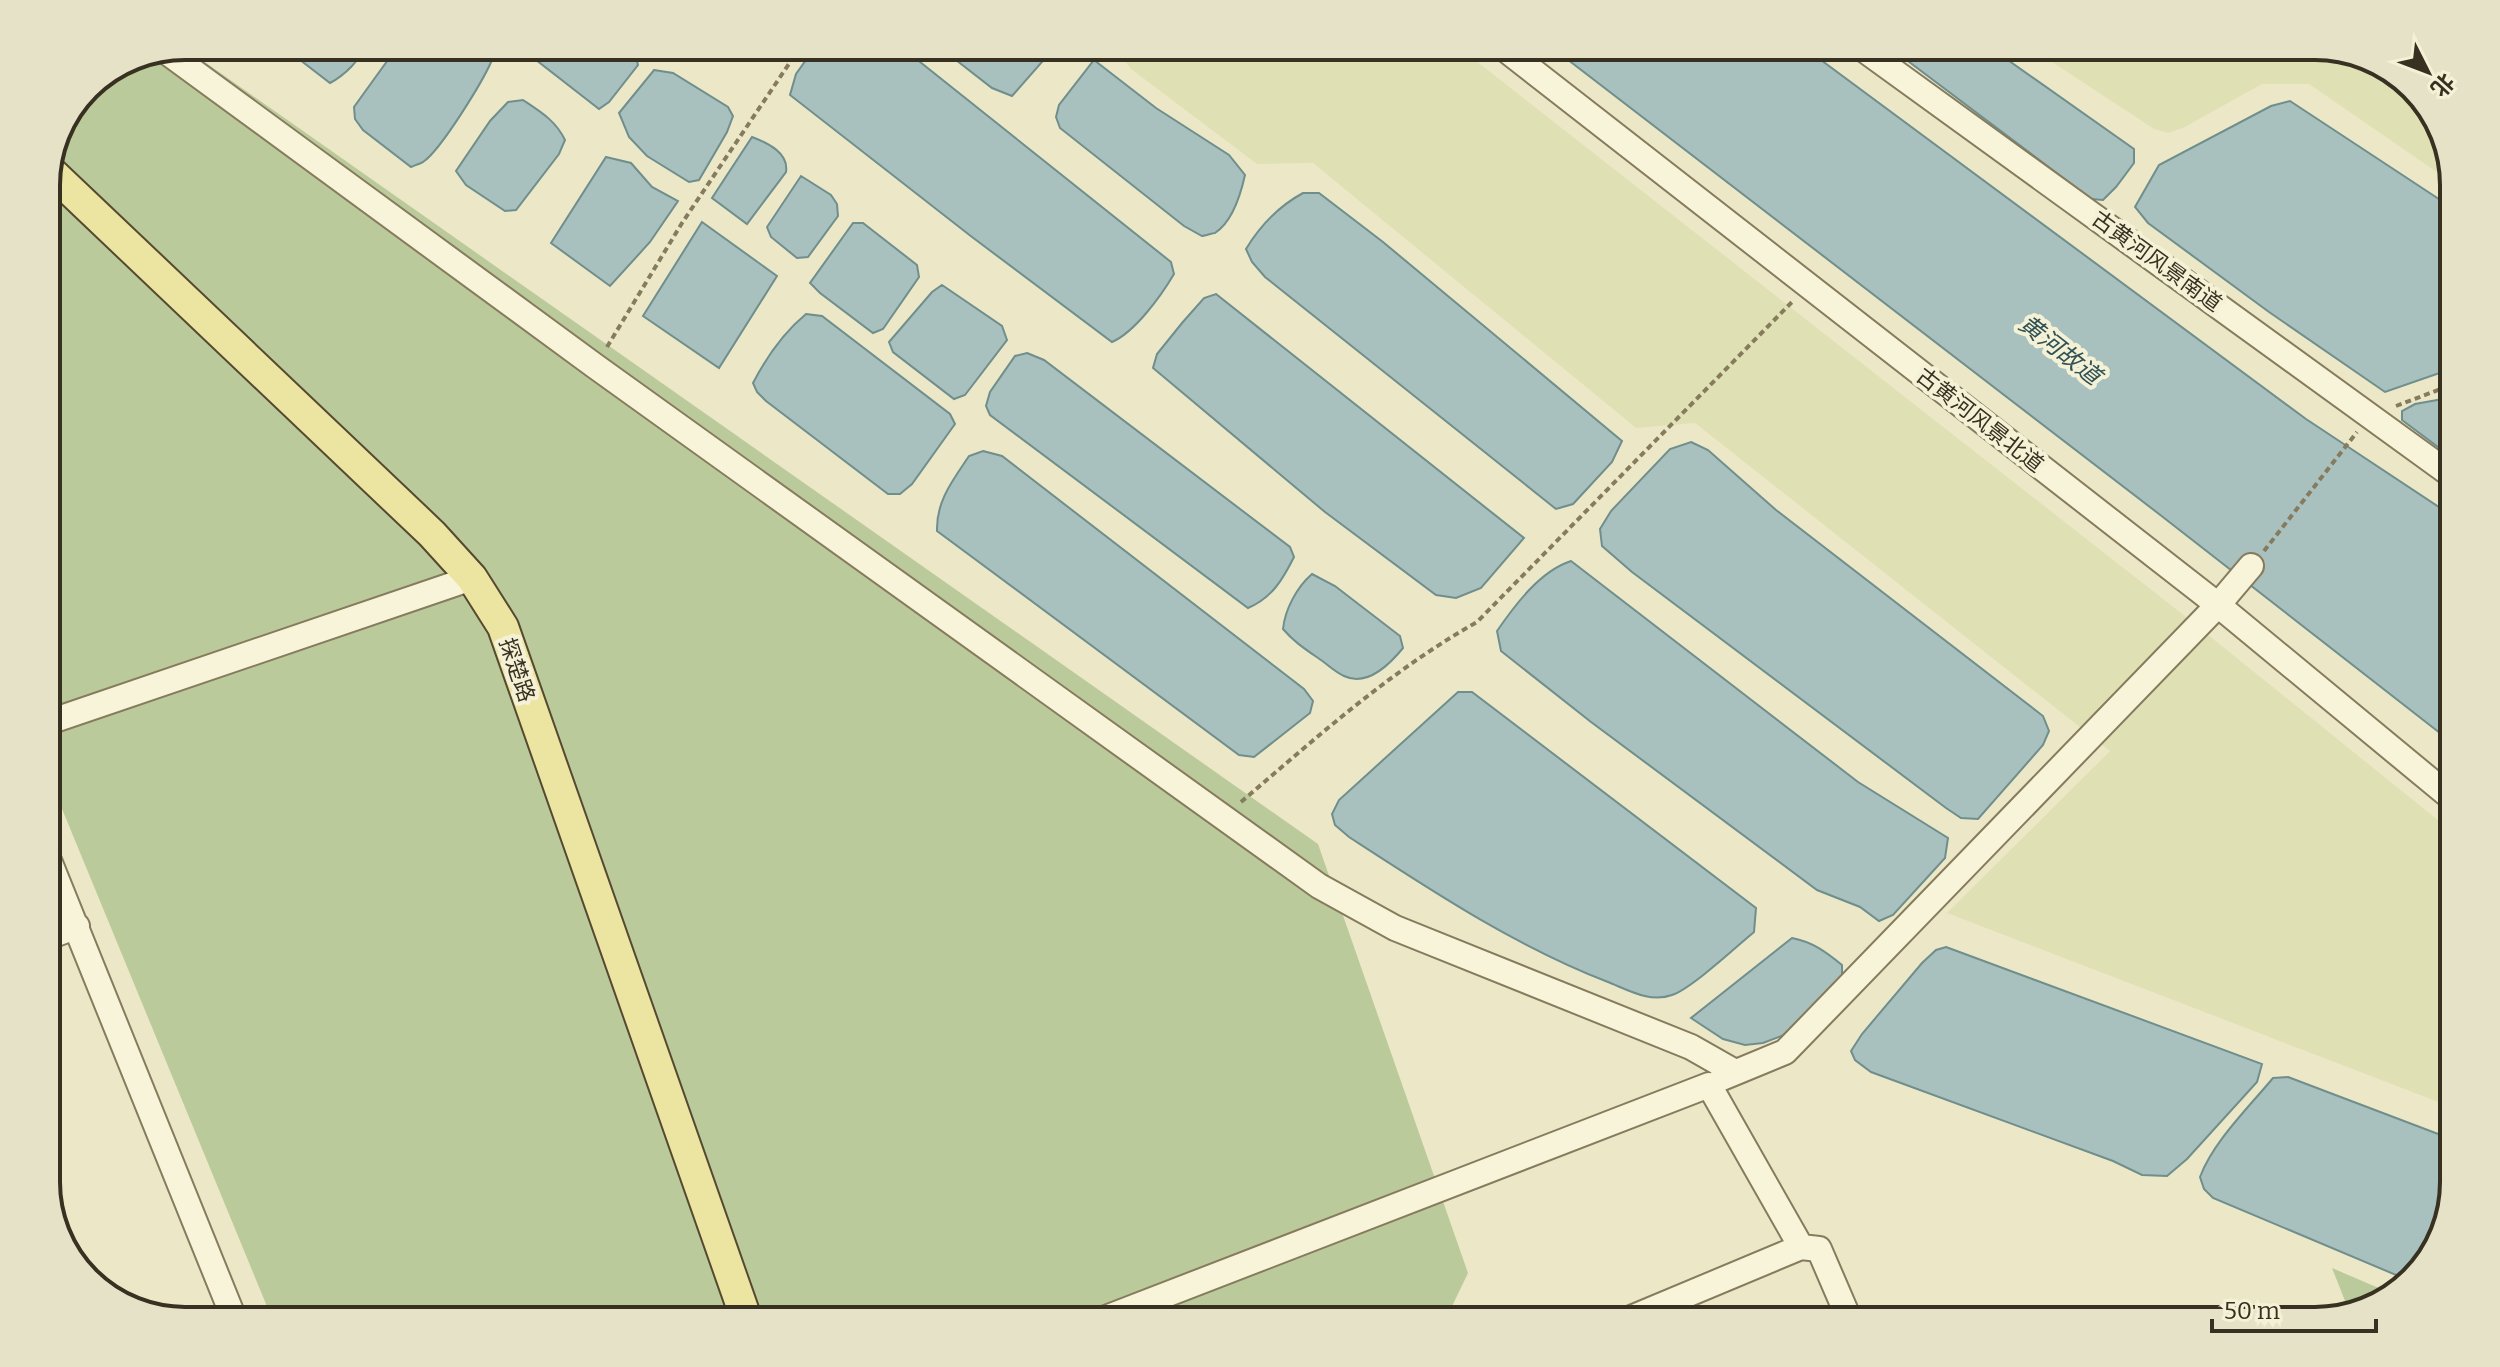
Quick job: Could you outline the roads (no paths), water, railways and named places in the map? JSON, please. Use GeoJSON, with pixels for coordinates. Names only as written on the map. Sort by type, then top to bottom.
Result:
{"type":"FeatureCollection","features":[{"type":"Feature","properties":{"kind":"main road","name":"探楚路"},"geometry":{"type":"LineString","coordinates":[[60,180],[432,534],[472,578],[503,627],[742,1307]]}},
{"type":"Feature","properties":{"kind":"street","name":"古黄河风景北道"},"geometry":{"type":"LineString","coordinates":[[1519,60],[2218,605],[2440,788]]}},
{"type":"Feature","properties":{"kind":"street","name":"古黄河风景南道"},"geometry":{"type":"LineString","coordinates":[[1878,60],[2440,467]]}},
{"type":"Feature","properties":{"kind":"street"},"geometry":{"type":"LineString","coordinates":[[178,61],[595,366],[1319,886],[1395,928],[1691,1047],[1735,1072]]}},
{"type":"Feature","properties":{"kind":"street"},"geometry":{"type":"LineString","coordinates":[[1134,1307],[1709,1085],[1785,1052],[2218,605],[2251,566]]}},
{"type":"Feature","properties":{"kind":"street"},"geometry":{"type":"LineString","coordinates":[[60,718],[472,578]]}},
{"type":"Feature","properties":{"kind":"street"},"geometry":{"type":"LineString","coordinates":[[60,886],[229,1307]]}},
{"type":"Feature","properties":{"kind":"street"},"geometry":{"type":"LineString","coordinates":[[60,933],[77,926]]}},
{"type":"Feature","properties":{"kind":"street"},"geometry":{"type":"LineString","coordinates":[[1709,1085],[1801,1247]]}},
{"type":"Feature","properties":{"kind":"street"},"geometry":{"type":"LineString","coordinates":[[1657,1307],[1801,1247],[1819,1249],[1844,1307]]}},
{"type":"Feature","properties":{"kind":"water"},"geometry":{"type":"Polygon","coordinates":[[[300,60],[358,60],[330,83],[300,60]]]}},
{"type":"Feature","properties":{"kind":"water"},"geometry":{"type":"Polygon","coordinates":[[[388,60],[492,60],[440,144],[423,162],[411,167],[363,130],[355,119],[354,107],[388,60]]]}},
{"type":"Feature","properties":{"kind":"water"},"geometry":{"type":"Polygon","coordinates":[[[536,60],[637,60],[638,65],[609,102],[599,109],[536,60]]]}},
{"type":"Feature","properties":{"kind":"water"},"geometry":{"type":"Polygon","coordinates":[[[806,60],[918,60],[1171,262],[1174,274],[1138,322],[1112,342],[790,95],[796,74],[806,60]]]}},
{"type":"Feature","properties":{"kind":"water"},"geometry":{"type":"Polygon","coordinates":[[[956,60],[1044,60],[1012,96],[992,88],[956,60]]]}},
{"type":"Feature","properties":{"kind":"water"},"geometry":{"type":"Polygon","coordinates":[[[1094,60],[1156,108],[1229,155],[1245,175],[1231,215],[1215,233],[1202,236],[1184,226],[1060,128],[1056,117],[1059,105],[1094,60]]]}},
{"type":"Feature","properties":{"kind":"water","name":"黄河故道"},"geometry":{"type":"Polygon","coordinates":[[[1568,60],[1821,60],[2306,419],[2440,508],[2440,733],[1568,60]]]}},
{"type":"Feature","properties":{"kind":"water"},"geometry":{"type":"Polygon","coordinates":[[[1907,60],[2008,60],[2134,149],[2134,163],[2116,187],[2103,200],[2091,199],[1907,60]]]}},
{"type":"Feature","properties":{"kind":"water"},"geometry":{"type":"Polygon","coordinates":[[[654,70],[673,73],[728,107],[733,116],[699,180],[689,182],[647,156],[629,137],[619,113],[654,70]]]}},
{"type":"Feature","properties":{"kind":"water"},"geometry":{"type":"Polygon","coordinates":[[[523,100],[553,122],[565,140],[559,154],[516,210],[505,211],[466,185],[456,171],[490,121],[508,102],[523,100]]]}},
{"type":"Feature","properties":{"kind":"water"},"geometry":{"type":"Polygon","coordinates":[[[2290,101],[2440,200],[2440,373],[2385,392],[2148,223],[2135,207],[2159,165],[2271,106],[2290,101]]]}},
{"type":"Feature","properties":{"kind":"water"},"geometry":{"type":"Polygon","coordinates":[[[752,137],[781,154],[786,172],[747,224],[712,198],[752,137]]]}},
{"type":"Feature","properties":{"kind":"water"},"geometry":{"type":"Polygon","coordinates":[[[606,157],[631,163],[652,187],[678,201],[650,242],[610,286],[551,243],[606,157]]]}},
{"type":"Feature","properties":{"kind":"water"},"geometry":{"type":"Polygon","coordinates":[[[801,176],[831,195],[837,204],[838,216],[808,257],[797,258],[771,237],[767,227],[801,176]]]}},
{"type":"Feature","properties":{"kind":"water"},"geometry":{"type":"Polygon","coordinates":[[[1303,193],[1319,193],[1383,242],[1622,441],[1612,462],[1573,504],[1556,509],[1265,277],[1246,249],[1271,217],[1303,193]]]}},
{"type":"Feature","properties":{"kind":"water"},"geometry":{"type":"Polygon","coordinates":[[[702,222],[777,276],[719,368],[643,316],[702,222]]]}},
{"type":"Feature","properties":{"kind":"water"},"geometry":{"type":"Polygon","coordinates":[[[853,223],[863,223],[917,265],[919,277],[883,329],[873,333],[810,283],[853,223]]]}},
{"type":"Feature","properties":{"kind":"water"},"geometry":{"type":"Polygon","coordinates":[[[942,285],[1002,326],[1007,340],[965,395],[954,399],[893,352],[889,342],[932,292],[942,285]]]}},
{"type":"Feature","properties":{"kind":"water"},"geometry":{"type":"Polygon","coordinates":[[[1216,294],[1524,538],[1481,588],[1456,598],[1436,595],[1325,512],[1153,368],[1157,354],[1182,323],[1204,298],[1216,294]]]}},
{"type":"Feature","properties":{"kind":"water"},"geometry":{"type":"Polygon","coordinates":[[[806,314],[822,316],[950,414],[955,424],[912,484],[900,494],[888,494],[757,392],[753,383],[764,364],[783,337],[806,314]]]}},
{"type":"Feature","properties":{"kind":"water"},"geometry":{"type":"Polygon","coordinates":[[[1027,353],[1044,360],[1290,547],[1294,557],[1270,593],[1248,608],[990,415],[986,406],[990,392],[1015,356],[1027,353]]]}},
{"type":"Feature","properties":{"kind":"water"},"geometry":{"type":"Polygon","coordinates":[[[2440,400],[2440,448],[2402,420],[2402,411],[2415,404],[2440,400]]]}},
{"type":"Feature","properties":{"kind":"water"},"geometry":{"type":"Polygon","coordinates":[[[1691,442],[1708,450],[1776,510],[2043,716],[2049,731],[2043,745],[1978,819],[1961,818],[1946,808],[1632,572],[1602,546],[1600,529],[1611,511],[1670,449],[1691,442]]]}},
{"type":"Feature","properties":{"kind":"water"},"geometry":{"type":"Polygon","coordinates":[[[983,451],[1002,456],[1304,689],[1313,701],[1310,713],[1254,757],[1239,755],[937,531],[942,500],[952,482],[969,456],[983,451]]]}},
{"type":"Feature","properties":{"kind":"water"},"geometry":{"type":"Polygon","coordinates":[[[1571,561],[1858,782],[1948,838],[1945,858],[1893,915],[1879,921],[1860,907],[1817,890],[1501,651],[1497,631],[1512,610],[1549,572],[1571,561]]]}},
{"type":"Feature","properties":{"kind":"water"},"geometry":{"type":"Polygon","coordinates":[[[1312,574],[1335,586],[1400,636],[1403,648],[1385,667],[1361,679],[1344,676],[1299,645],[1283,629],[1293,599],[1312,574]]]}},
{"type":"Feature","properties":{"kind":"water"},"geometry":{"type":"Polygon","coordinates":[[[1458,692],[1472,692],[1756,908],[1754,932],[1680,991],[1664,997],[1647,997],[1574,968],[1507,935],[1349,837],[1335,825],[1332,814],[1339,800],[1458,692]]]}},
{"type":"Feature","properties":{"kind":"water"},"geometry":{"type":"Polygon","coordinates":[[[1792,938],[1813,945],[1830,956],[1842,965],[1842,975],[1784,1035],[1763,1043],[1745,1045],[1723,1039],[1691,1018],[1792,938]]]}},
{"type":"Feature","properties":{"kind":"water"},"geometry":{"type":"Polygon","coordinates":[[[1946,947],[2262,1064],[2257,1082],[2187,1159],[2167,1176],[2142,1175],[2113,1161],[1871,1072],[1855,1060],[1851,1051],[1922,963],[1936,950],[1946,947]]]}},
{"type":"Feature","properties":{"kind":"water"},"geometry":{"type":"Polygon","coordinates":[[[2288,1077],[2440,1135],[2438,1207],[2419,1252],[2398,1276],[2213,1198],[2204,1189],[2200,1177],[2222,1138],[2273,1078],[2288,1077]]]}}]}
